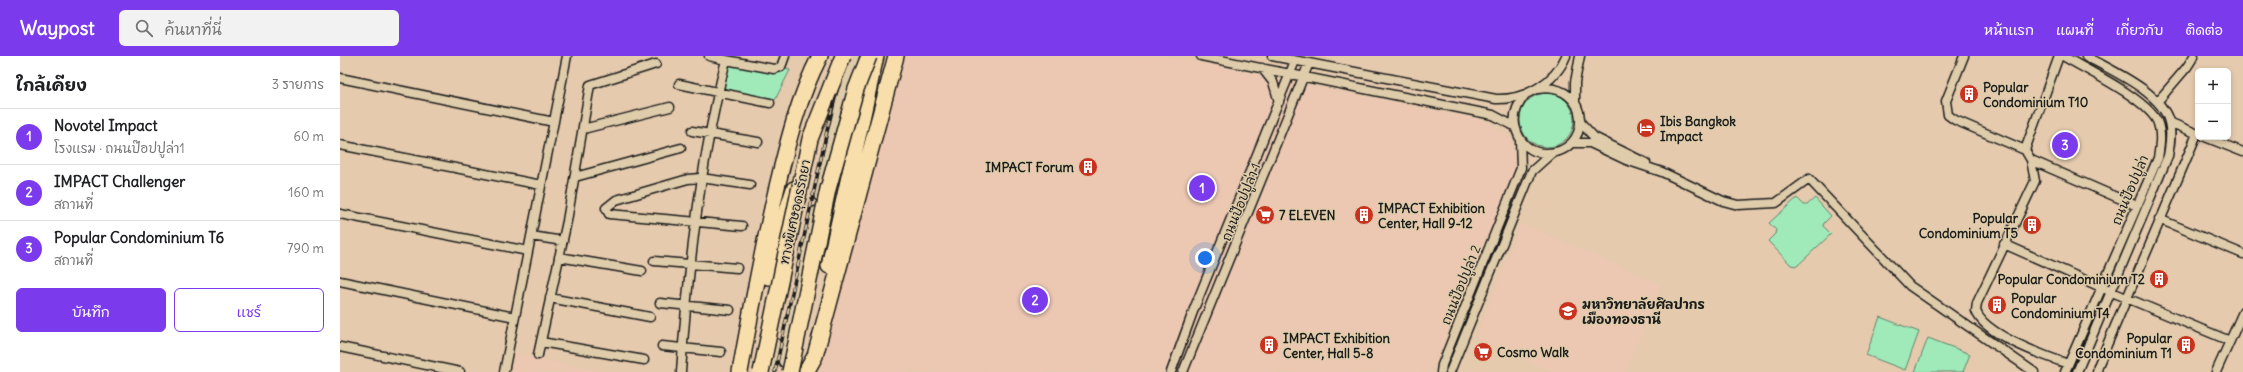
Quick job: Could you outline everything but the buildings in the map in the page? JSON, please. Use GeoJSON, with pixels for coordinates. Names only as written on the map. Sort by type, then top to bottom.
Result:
{"type":"FeatureCollection","features":[{"type":"Feature","properties":{"kind":"highway"},"geometry":{"type":"LineString","coordinates":[[740,372],[761,255],[787,147],[808,79],[820,56]]}},
{"type":"Feature","properties":{"kind":"highway","name":"ทางพิเศษอุดรรัถยา"},"geometry":{"type":"LineString","coordinates":[[761,372],[810,139],[843,56]]}},
{"type":"Feature","properties":{"kind":"highway"},"geometry":{"type":"LineString","coordinates":[[860,56],[863,109]]}},
{"type":"Feature","properties":{"kind":"highway"},"geometry":{"type":"LineString","coordinates":[[790,372],[828,189],[856,89],[869,56]]}},
{"type":"Feature","properties":{"kind":"highway"},"geometry":{"type":"LineString","coordinates":[[806,372],[840,217],[856,154],[863,109],[876,56]]}},
{"type":"Feature","properties":{"kind":"highway"},"geometry":{"type":"LineString","coordinates":[[806,372],[815,356],[896,56]]}},
{"type":"Feature","properties":{"kind":"highway"},"geometry":{"type":"LineString","coordinates":[[749,372],[772,258],[810,139]]}},
{"type":"Feature","properties":{"kind":"main road"},"geometry":{"type":"LineString","coordinates":[[769,372],[834,56]]}},
{"type":"Feature","properties":{"kind":"main road"},"geometry":{"type":"LineString","coordinates":[[783,372],[822,184],[853,56]]}},
{"type":"Feature","properties":{"kind":"street"},"geometry":{"type":"LineString","coordinates":[[504,372],[554,122],[565,56]]}},
{"type":"Feature","properties":{"kind":"street"},"geometry":{"type":"LineString","coordinates":[[709,56],[774,69],[781,67],[785,56]]}},
{"type":"Feature","properties":{"kind":"street"},"geometry":{"type":"LineString","coordinates":[[1201,56],[1493,115],[1514,126]]}},
{"type":"Feature","properties":{"kind":"street"},"geometry":{"type":"LineString","coordinates":[[1272,56],[1496,100],[1507,100],[1526,95],[1537,89],[1555,74],[1566,56]]}},
{"type":"Feature","properties":{"kind":"street"},"geometry":{"type":"LineString","coordinates":[[1575,102],[1575,82],[1580,56]]}},
{"type":"Feature","properties":{"kind":"street"},"geometry":{"type":"LineString","coordinates":[[1964,56],[1946,101],[1948,115],[1955,120],[2025,150],[2031,160],[2035,180],[1977,303],[1977,316],[2018,346],[2067,368]]}},
{"type":"Feature","properties":{"kind":"street"},"geometry":{"type":"LineString","coordinates":[[2025,150],[2058,56]]}},
{"type":"Feature","properties":{"kind":"street","name":"ถนนป๊อปปูล่า"},"geometry":{"type":"LineString","coordinates":[[2063,56],[2141,103],[2157,121],[2161,141],[2158,158],[2067,368]]}},
{"type":"Feature","properties":{"kind":"street"},"geometry":{"type":"LineString","coordinates":[[2078,65],[2079,56]]}},
{"type":"Feature","properties":{"kind":"street","name":"ถนนป๊อปปูล่า"},"geometry":{"type":"LineString","coordinates":[[2078,372],[2168,156],[2170,139],[2169,122],[2158,101],[2143,90],[2086,56]]}},
{"type":"Feature","properties":{"kind":"street"},"geometry":{"type":"LineString","coordinates":[[2158,101],[2187,67],[2194,56]]}},
{"type":"Feature","properties":{"kind":"street"},"geometry":{"type":"LineString","coordinates":[[681,372],[690,264],[701,178],[726,60]]}},
{"type":"Feature","properties":{"kind":"street"},"geometry":{"type":"LineString","coordinates":[[1171,372],[1194,309],[1295,61]]}},
{"type":"Feature","properties":{"kind":"street","name":"ถนนป๊อปปูล่า 1"},"geometry":{"type":"LineString","coordinates":[[1183,372],[1305,77],[1309,63]]}},
{"type":"Feature","properties":{"kind":"street"},"geometry":{"type":"LineString","coordinates":[[538,355],[563,241],[590,84],[656,64]]}},
{"type":"Feature","properties":{"kind":"street"},"geometry":{"type":"LineString","coordinates":[[1262,68],[1273,82],[1279,102]]}},
{"type":"Feature","properties":{"kind":"street"},"geometry":{"type":"LineString","coordinates":[[340,78],[554,122]]}},
{"type":"Feature","properties":{"kind":"street"},"geometry":{"type":"LineString","coordinates":[[679,84],[770,103]]}},
{"type":"Feature","properties":{"kind":"street"},"geometry":{"type":"LineString","coordinates":[[1526,95],[1516,109],[1514,126],[1520,140],[1534,150],[1552,153],[1563,150],[1572,143],[1578,134],[1580,112],[1575,102],[1568,94],[1559,89],[1549,87],[1537,89]]}},
{"type":"Feature","properties":{"kind":"street"},"geometry":{"type":"LineString","coordinates":[[583,130],[670,107]]}},
{"type":"Feature","properties":{"kind":"street"},"geometry":{"type":"LineString","coordinates":[[2169,122],[2195,133]]}},
{"type":"Feature","properties":{"kind":"street"},"geometry":{"type":"LineString","coordinates":[[1580,123],[1594,137],[1629,153],[1662,172],[1723,200],[1750,205],[1776,203],[1782,201],[1809,179],[1910,286],[2034,372]]}},
{"type":"Feature","properties":{"kind":"street"},"geometry":{"type":"LineString","coordinates":[[692,131],[758,142]]}},
{"type":"Feature","properties":{"kind":"street"},"geometry":{"type":"LineString","coordinates":[[2097,372],[2098,366],[2159,219],[2195,138]]}},
{"type":"Feature","properties":{"kind":"street","name":"ถนนป๊อปปูล่า 2"},"geometry":{"type":"LineString","coordinates":[[1441,372],[1442,365],[1521,168],[1520,140]]}},
{"type":"Feature","properties":{"kind":"street"},"geometry":{"type":"LineString","coordinates":[[2213,140],[2243,152]]}},
{"type":"Feature","properties":{"kind":"street"},"geometry":{"type":"LineString","coordinates":[[1572,143],[1590,143],[1626,160],[1662,172]]}},
{"type":"Feature","properties":{"kind":"street"},"geometry":{"type":"LineString","coordinates":[[340,145],[541,185]]}},
{"type":"Feature","properties":{"kind":"street"},"geometry":{"type":"LineString","coordinates":[[575,177],[680,148]]}},
{"type":"Feature","properties":{"kind":"street","name":"ถนนป๊อปปูล่า 2"},"geometry":{"type":"LineString","coordinates":[[1450,372],[1532,171],[1543,159],[1552,153]]}},
{"type":"Feature","properties":{"kind":"street"},"geometry":{"type":"LineString","coordinates":[[2031,160],[2137,206]]}},
{"type":"Feature","properties":{"kind":"street"},"geometry":{"type":"LineString","coordinates":[[742,226],[695,223],[609,214],[606,208],[616,200],[688,179],[701,178],[750,184]]}},
{"type":"Feature","properties":{"kind":"street"},"geometry":{"type":"LineString","coordinates":[[340,214],[528,252]]}},
{"type":"Feature","properties":{"kind":"street"},"geometry":{"type":"LineString","coordinates":[[2159,219],[2243,254]]}},
{"type":"Feature","properties":{"kind":"street"},"geometry":{"type":"LineString","coordinates":[[531,236],[563,241]]}},
{"type":"Feature","properties":{"kind":"street"},"geometry":{"type":"LineString","coordinates":[[2004,244],[2102,288],[2230,341]]}},
{"type":"Feature","properties":{"kind":"street"},"geometry":{"type":"LineString","coordinates":[[559,257],[642,271]]}},
{"type":"Feature","properties":{"kind":"street"},"geometry":{"type":"LineString","coordinates":[[654,261],[737,268]]}},
{"type":"Feature","properties":{"kind":"street"},"geometry":{"type":"LineString","coordinates":[[340,281],[515,317]]}},
{"type":"Feature","properties":{"kind":"street"},"geometry":{"type":"LineString","coordinates":[[550,298],[650,317]]}},
{"type":"Feature","properties":{"kind":"street"},"geometry":{"type":"LineString","coordinates":[[660,303],[730,310]]}},
{"type":"Feature","properties":{"kind":"street"},"geometry":{"type":"LineString","coordinates":[[2216,372],[2243,312]]}},
{"type":"Feature","properties":{"kind":"street"},"geometry":{"type":"LineString","coordinates":[[541,342],[644,360]]}},
{"type":"Feature","properties":{"kind":"street"},"geometry":{"type":"LineString","coordinates":[[662,346],[721,352]]}},
{"type":"Feature","properties":{"kind":"street"},"geometry":{"type":"LineString","coordinates":[[340,347],[460,372]]}},
{"type":"Feature","properties":{"kind":"shaded area"},"geometry":{"type":"Polygon","coordinates":[[[905,56],[1167,56],[1486,121],[1511,139],[1516,168],[1431,372],[819,372],[905,56]]]}},
{"type":"Feature","properties":{"kind":"shaded area","name":"มหาวิทยาลัยศิลปากร เมืองทองธานี"},"geometry":{"type":"Polygon","coordinates":[[[1521,223],[1661,284],[1625,372],[1553,372],[1476,338],[1521,223]]]}},
{"type":"Feature","properties":{"kind":"shaded area"},"geometry":{"type":"Polygon","coordinates":[[[515,354],[606,372],[511,372],[515,354]]]}},
{"type":"Feature","properties":{"kind":"green space"},"geometry":{"type":"Polygon","coordinates":[[[730,59],[790,70],[775,100],[723,90],[730,59]]]}},
{"type":"Feature","properties":{"kind":"green space"},"geometry":{"type":"Polygon","coordinates":[[[1542,93],[1552,93],[1562,97],[1570,105],[1574,115],[1574,125],[1570,135],[1562,143],[1552,147],[1542,147],[1532,143],[1524,135],[1520,125],[1520,115],[1524,105],[1532,97],[1542,93]]]}},
{"type":"Feature","properties":{"kind":"green space"},"geometry":{"type":"Polygon","coordinates":[[[1797,198],[1804,205],[1807,205],[1815,198],[1831,216],[1823,226],[1831,234],[1797,266],[1791,265],[1768,241],[1775,234],[1776,230],[1769,223],[1797,198]]]}},
{"type":"Feature","properties":{"kind":"green space"},"geometry":{"type":"Polygon","coordinates":[[[1880,317],[1919,332],[1905,370],[1866,355],[1880,317]]]}},
{"type":"Feature","properties":{"kind":"green space"},"geometry":{"type":"Polygon","coordinates":[[[1928,338],[1970,354],[1963,372],[1915,372],[1928,338]]]}},
{"type":"Feature","properties":{"kind":"railway"},"geometry":{"type":"LineString","coordinates":[[775,372],[843,56]]}},
{"type":"Feature","properties":{"kind":"place","name":"Popular Condominium T10"},"geometry":{"type":"Point","coordinates":[1969,94]}},
{"type":"Feature","properties":{"kind":"place","name":"Ibis Bangkok Impact"},"geometry":{"type":"Point","coordinates":[1646,128]}},
{"type":"Feature","properties":{"kind":"place","name":"Popular Condominium T6"},"geometry":{"type":"Point","coordinates":[2065,145]}},
{"type":"Feature","properties":{"kind":"place","name":"IMPACT Forum"},"geometry":{"type":"Point","coordinates":[1088,167]}},
{"type":"Feature","properties":{"kind":"place","name":"Novotel Impact"},"geometry":{"type":"Point","coordinates":[1202,188]}},
{"type":"Feature","properties":{"kind":"place","name":"7 ELEVEN"},"geometry":{"type":"Point","coordinates":[1265,215]}},
{"type":"Feature","properties":{"kind":"place","name":"IMPACT Exhibition Center, Hall 9-12"},"geometry":{"type":"Point","coordinates":[1364,215]}},
{"type":"Feature","properties":{"kind":"place","name":"Popular Condominium T5"},"geometry":{"type":"Point","coordinates":[2032,225]}},
{"type":"Feature","properties":{"kind":"place","name":"Popular Condominium T2"},"geometry":{"type":"Point","coordinates":[2159,279]}},
{"type":"Feature","properties":{"kind":"place","name":"IMPACT Challenger"},"geometry":{"type":"Point","coordinates":[1035,300]}},
{"type":"Feature","properties":{"kind":"place","name":"Popular Condominium T4"},"geometry":{"type":"Point","coordinates":[1997,305]}},
{"type":"Feature","properties":{"kind":"place","name":"มหาวิทยาลัยศิลปากร เมืองทองธานี"},"geometry":{"type":"Point","coordinates":[1568,311]}},
{"type":"Feature","properties":{"kind":"place","name":"IMPACT Exhibition Center, Hall 5-8"},"geometry":{"type":"Point","coordinates":[1269,345]}},
{"type":"Feature","properties":{"kind":"place","name":"Popular Condominium T1"},"geometry":{"type":"Point","coordinates":[2186,345]}},
{"type":"Feature","properties":{"kind":"place","name":"Cosmo Walk"},"geometry":{"type":"Point","coordinates":[1483,352]}}]}
